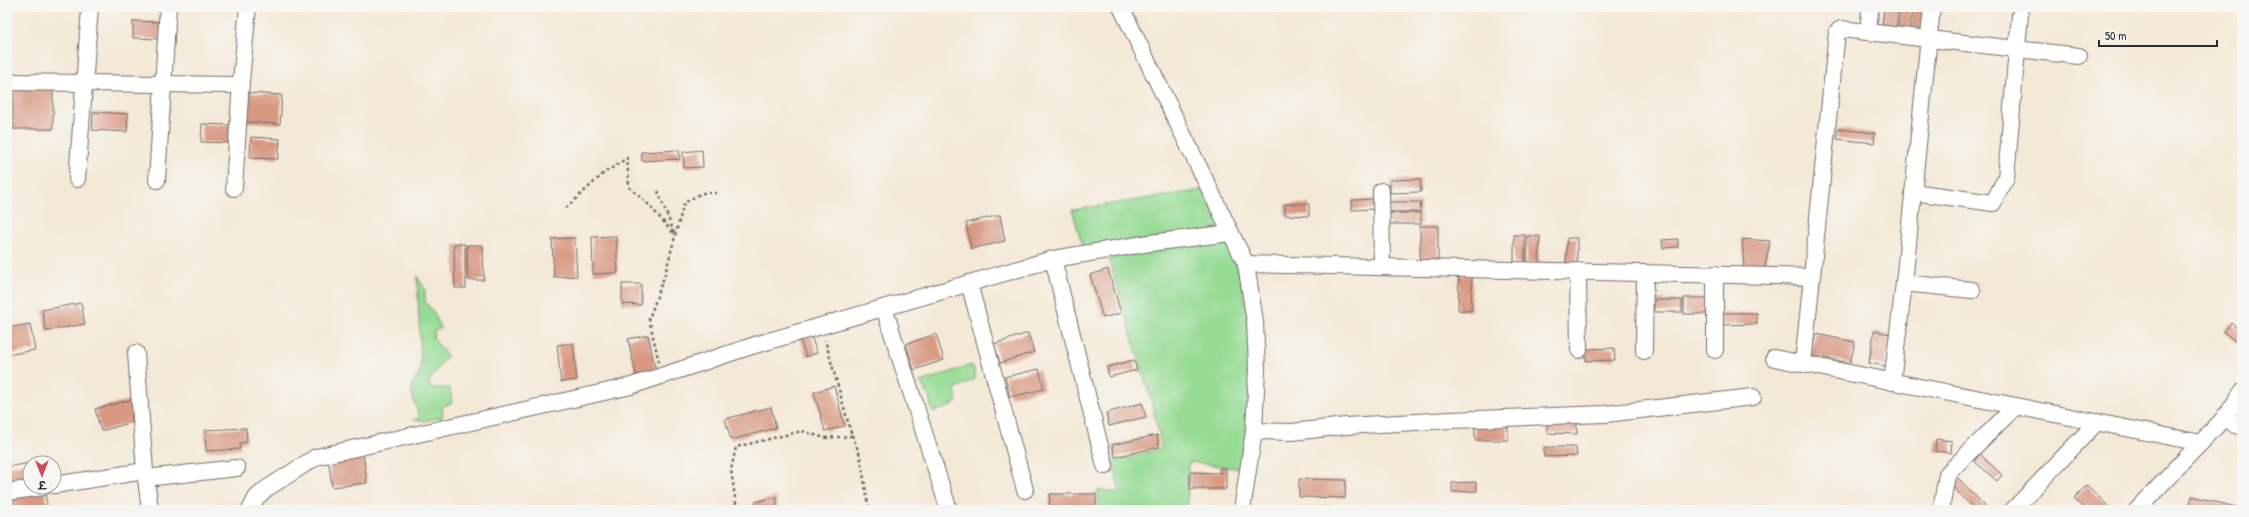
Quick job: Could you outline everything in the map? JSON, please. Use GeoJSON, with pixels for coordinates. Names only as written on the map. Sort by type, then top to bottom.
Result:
{"type":"FeatureCollection","features":[{"type":"Feature","properties":{"kind":"street"},"geometry":{"type":"LineString","coordinates":[[76,179],[90,7]]}},
{"type":"Feature","properties":{"kind":"street"},"geometry":{"type":"LineString","coordinates":[[157,180],[168,7]]}},
{"type":"Feature","properties":{"kind":"street"},"geometry":{"type":"LineString","coordinates":[[234,188],[241,81],[248,7]]}},
{"type":"Feature","properties":{"kind":"street"},"geometry":{"type":"LineString","coordinates":[[1121,7],[1246,264],[1255,322],[1257,368],[1254,431],[1242,510]]}},
{"type":"Feature","properties":{"kind":"street"},"geometry":{"type":"LineString","coordinates":[[1892,382],[1904,283],[1932,7]]}},
{"type":"Feature","properties":{"kind":"street"},"geometry":{"type":"LineString","coordinates":[[1868,32],[1870,11]]}},
{"type":"Feature","properties":{"kind":"street"},"geometry":{"type":"LineString","coordinates":[[1913,192],[1993,203],[2006,178],[2020,14]]}},
{"type":"Feature","properties":{"kind":"street"},"geometry":{"type":"LineString","coordinates":[[1803,364],[1814,277],[1837,32],[1841,29],[2079,56]]}},
{"type":"Feature","properties":{"kind":"street"},"geometry":{"type":"LineString","coordinates":[[7,82],[236,85],[241,81]]}},
{"type":"Feature","properties":{"kind":"street"},"geometry":{"type":"LineString","coordinates":[[1381,191],[1382,267]]}},
{"type":"Feature","properties":{"kind":"street"},"geometry":{"type":"LineString","coordinates":[[250,510],[256,498],[266,488],[316,457],[631,386],[821,326],[1053,259],[1150,243],[1231,233]]}},
{"type":"Feature","properties":{"kind":"street"},"geometry":{"type":"LineString","coordinates":[[1053,259],[1105,466]]}},
{"type":"Feature","properties":{"kind":"street"},"geometry":{"type":"LineString","coordinates":[[1246,264],[1814,277]]}},
{"type":"Feature","properties":{"kind":"street"},"geometry":{"type":"LineString","coordinates":[[1578,271],[1579,350]]}},
{"type":"Feature","properties":{"kind":"street"},"geometry":{"type":"LineString","coordinates":[[1644,351],[1645,273]]}},
{"type":"Feature","properties":{"kind":"street"},"geometry":{"type":"LineString","coordinates":[[1715,274],[1715,350]]}},
{"type":"Feature","properties":{"kind":"street"},"geometry":{"type":"LineString","coordinates":[[969,283],[1025,490]]}},
{"type":"Feature","properties":{"kind":"street"},"geometry":{"type":"LineString","coordinates":[[1904,283],[1972,290]]}},
{"type":"Feature","properties":{"kind":"street"},"geometry":{"type":"LineString","coordinates":[[884,308],[949,510]]}},
{"type":"Feature","properties":{"kind":"street"},"geometry":{"type":"LineString","coordinates":[[136,353],[150,510]]}},
{"type":"Feature","properties":{"kind":"street"},"geometry":{"type":"LineString","coordinates":[[1774,358],[2201,443]]}},
{"type":"Feature","properties":{"kind":"street"},"geometry":{"type":"LineString","coordinates":[[2137,510],[2226,416],[2242,392]]}},
{"type":"Feature","properties":{"kind":"street"},"geometry":{"type":"LineString","coordinates":[[1254,431],[1292,432],[1346,426],[1443,420],[1605,414],[1753,397]]}},
{"type":"Feature","properties":{"kind":"street"},"geometry":{"type":"LineString","coordinates":[[1941,510],[1947,474],[2016,406]]}},
{"type":"Feature","properties":{"kind":"street"},"geometry":{"type":"LineString","coordinates":[[2226,416],[2235,425],[2242,426]]}},
{"type":"Feature","properties":{"kind":"street"},"geometry":{"type":"LineString","coordinates":[[2013,510],[2097,422]]}},
{"type":"Feature","properties":{"kind":"street"},"geometry":{"type":"LineString","coordinates":[[62,484],[146,475],[237,468]]}},
{"type":"Feature","properties":{"kind":"street"},"geometry":{"type":"LineString","coordinates":[[7,492],[22,490]]}},
{"type":"Feature","properties":{"kind":"path"},"geometry":{"type":"LineString","coordinates":[[566,208],[604,173],[627,158],[630,188],[648,204],[675,235]]}},
{"type":"Feature","properties":{"kind":"path"},"geometry":{"type":"LineString","coordinates":[[658,191],[675,235]]}},
{"type":"Feature","properties":{"kind":"path"},"geometry":{"type":"LineString","coordinates":[[662,376],[649,319],[665,274],[684,203],[702,193],[718,193]]}},
{"type":"Feature","properties":{"kind":"path"},"geometry":{"type":"LineString","coordinates":[[821,326],[852,434],[860,456],[869,510]]}},
{"type":"Feature","properties":{"kind":"path"},"geometry":{"type":"LineString","coordinates":[[737,510],[731,470],[736,448],[802,431],[825,438],[852,434]]}},
{"type":"Feature","properties":{"kind":"green space"},"geometry":{"type":"Polygon","coordinates":[[[1203,190],[1221,228],[1084,250],[1072,210],[1203,190]]]}},
{"type":"Feature","properties":{"kind":"green space"},"geometry":{"type":"Polygon","coordinates":[[[1224,239],[1234,258],[1244,294],[1250,344],[1250,394],[1242,469],[1189,462],[1187,510],[1098,510],[1098,490],[1120,493],[1113,462],[1162,448],[1152,404],[1108,256],[1224,239]]]}},
{"type":"Feature","properties":{"kind":"green space"},"geometry":{"type":"Polygon","coordinates":[[[417,276],[425,290],[425,302],[433,311],[441,328],[435,330],[433,338],[447,356],[429,381],[432,388],[450,388],[452,403],[443,406],[442,417],[425,421],[413,419],[420,419],[412,394],[412,384],[419,374],[421,362],[417,276]]]}},
{"type":"Feature","properties":{"kind":"green space"},"geometry":{"type":"Polygon","coordinates":[[[972,365],[975,379],[955,389],[957,401],[947,408],[932,412],[929,396],[920,382],[972,365]]]}},
{"type":"Feature","properties":{"kind":"building"},"geometry":{"type":"Polygon","coordinates":[[[1884,7],[1898,7],[1896,27],[1882,26],[1884,7]]]}},
{"type":"Feature","properties":{"kind":"building"},"geometry":{"type":"Polygon","coordinates":[[[1900,7],[1911,7],[1909,29],[1898,28],[1900,7]]]}},
{"type":"Feature","properties":{"kind":"building"},"geometry":{"type":"Polygon","coordinates":[[[1913,7],[1924,7],[1922,31],[1911,30],[1913,7]]]}},
{"type":"Feature","properties":{"kind":"building"},"geometry":{"type":"Polygon","coordinates":[[[133,21],[162,22],[161,39],[133,38],[133,21]]]}},
{"type":"Feature","properties":{"kind":"building"},"geometry":{"type":"Polygon","coordinates":[[[13,87],[53,87],[53,129],[13,129],[13,87]]]}},
{"type":"Feature","properties":{"kind":"building"},"geometry":{"type":"Polygon","coordinates":[[[249,93],[282,95],[280,124],[246,122],[249,93]]]}},
{"type":"Feature","properties":{"kind":"building"},"geometry":{"type":"Polygon","coordinates":[[[93,112],[128,114],[127,132],[92,130],[93,112]]]}},
{"type":"Feature","properties":{"kind":"building"},"geometry":{"type":"Polygon","coordinates":[[[202,124],[231,125],[230,143],[201,142],[202,124]]]}},
{"type":"Feature","properties":{"kind":"building"},"geometry":{"type":"Polygon","coordinates":[[[1838,129],[1875,133],[1874,143],[1837,139],[1838,129]]]}},
{"type":"Feature","properties":{"kind":"building"},"geometry":{"type":"Polygon","coordinates":[[[251,137],[280,139],[278,159],[250,158],[251,137]]]}},
{"type":"Feature","properties":{"kind":"building"},"geometry":{"type":"Polygon","coordinates":[[[679,150],[680,159],[642,161],[641,152],[679,150]]]}},
{"type":"Feature","properties":{"kind":"building"},"geometry":{"type":"Polygon","coordinates":[[[702,150],[703,167],[684,168],[683,152],[702,150]]]}},
{"type":"Feature","properties":{"kind":"building"},"geometry":{"type":"Polygon","coordinates":[[[1420,179],[1421,192],[1390,193],[1390,180],[1420,179]]]}},
{"type":"Feature","properties":{"kind":"building"},"geometry":{"type":"Polygon","coordinates":[[[1375,199],[1375,209],[1352,210],[1352,200],[1375,199]]]}},
{"type":"Feature","properties":{"kind":"building"},"geometry":{"type":"Polygon","coordinates":[[[1389,202],[1421,202],[1420,212],[1389,212],[1389,202]]]}},
{"type":"Feature","properties":{"kind":"building"},"geometry":{"type":"Polygon","coordinates":[[[1285,204],[1309,204],[1309,216],[1285,215],[1285,204]]]}},
{"type":"Feature","properties":{"kind":"building"},"geometry":{"type":"Polygon","coordinates":[[[1389,213],[1421,213],[1421,224],[1388,224],[1389,213]]]}},
{"type":"Feature","properties":{"kind":"building"},"geometry":{"type":"Polygon","coordinates":[[[1000,215],[1005,241],[971,249],[966,223],[1000,215]]]}},
{"type":"Feature","properties":{"kind":"building"},"geometry":{"type":"Polygon","coordinates":[[[1420,226],[1438,226],[1438,261],[1420,261],[1420,226]]]}},
{"type":"Feature","properties":{"kind":"building"},"geometry":{"type":"Polygon","coordinates":[[[1514,235],[1525,235],[1525,264],[1514,264],[1514,235]]]}},
{"type":"Feature","properties":{"kind":"building"},"geometry":{"type":"Polygon","coordinates":[[[616,236],[618,273],[593,274],[592,237],[616,236]]]}},
{"type":"Feature","properties":{"kind":"building"},"geometry":{"type":"Polygon","coordinates":[[[1527,236],[1540,236],[1539,263],[1527,263],[1527,236]]]}},
{"type":"Feature","properties":{"kind":"building"},"geometry":{"type":"Polygon","coordinates":[[[575,238],[577,276],[554,277],[552,239],[575,238]]]}},
{"type":"Feature","properties":{"kind":"building"},"geometry":{"type":"Polygon","coordinates":[[[1567,238],[1577,238],[1577,267],[1566,267],[1567,238]]]}},
{"type":"Feature","properties":{"kind":"building"},"geometry":{"type":"Polygon","coordinates":[[[1678,239],[1678,247],[1663,248],[1662,240],[1678,239]]]}},
{"type":"Feature","properties":{"kind":"building"},"geometry":{"type":"Polygon","coordinates":[[[1742,239],[1770,241],[1764,271],[1744,269],[1742,239]]]}},
{"type":"Feature","properties":{"kind":"building"},"geometry":{"type":"Polygon","coordinates":[[[454,244],[465,244],[466,288],[455,288],[454,244]]]}},
{"type":"Feature","properties":{"kind":"building"},"geometry":{"type":"Polygon","coordinates":[[[467,245],[483,245],[484,280],[468,280],[467,245]]]}},
{"type":"Feature","properties":{"kind":"building"},"geometry":{"type":"Polygon","coordinates":[[[1108,269],[1121,313],[1103,318],[1090,275],[1108,269]]]}},
{"type":"Feature","properties":{"kind":"building"},"geometry":{"type":"Polygon","coordinates":[[[1459,275],[1472,276],[1471,311],[1458,310],[1459,275]]]}},
{"type":"Feature","properties":{"kind":"building"},"geometry":{"type":"Polygon","coordinates":[[[622,284],[641,284],[641,305],[622,304],[622,284]]]}},
{"type":"Feature","properties":{"kind":"building"},"geometry":{"type":"Polygon","coordinates":[[[1684,298],[1711,298],[1711,314],[1684,314],[1684,298]]]}},
{"type":"Feature","properties":{"kind":"building"},"geometry":{"type":"Polygon","coordinates":[[[1654,300],[1682,300],[1682,312],[1654,312],[1654,300]]]}},
{"type":"Feature","properties":{"kind":"building"},"geometry":{"type":"Polygon","coordinates":[[[81,303],[85,324],[46,331],[42,310],[81,303]]]}},
{"type":"Feature","properties":{"kind":"building"},"geometry":{"type":"Polygon","coordinates":[[[1720,313],[1757,313],[1757,324],[1720,325],[1720,313]]]}},
{"type":"Feature","properties":{"kind":"building"},"geometry":{"type":"Polygon","coordinates":[[[2231,323],[2242,333],[2242,347],[2224,332],[2231,323]]]}},
{"type":"Feature","properties":{"kind":"building"},"geometry":{"type":"Polygon","coordinates":[[[30,324],[35,350],[7,355],[7,328],[30,324]]]}},
{"type":"Feature","properties":{"kind":"building"},"geometry":{"type":"Polygon","coordinates":[[[1874,331],[1891,334],[1886,366],[1869,363],[1874,331]]]}},
{"type":"Feature","properties":{"kind":"building"},"geometry":{"type":"Polygon","coordinates":[[[1028,333],[1034,352],[1000,363],[994,344],[1028,333]]]}},
{"type":"Feature","properties":{"kind":"building"},"geometry":{"type":"Polygon","coordinates":[[[936,334],[944,360],[914,370],[906,344],[936,334]]]}},
{"type":"Feature","properties":{"kind":"building"},"geometry":{"type":"Polygon","coordinates":[[[1816,334],[1855,342],[1850,363],[1811,355],[1816,334]]]}},
{"type":"Feature","properties":{"kind":"building"},"geometry":{"type":"Polygon","coordinates":[[[648,335],[656,371],[636,375],[628,339],[648,335]]]}},
{"type":"Feature","properties":{"kind":"building"},"geometry":{"type":"Polygon","coordinates":[[[811,336],[817,353],[806,357],[800,339],[811,336]]]}},
{"type":"Feature","properties":{"kind":"building"},"geometry":{"type":"Polygon","coordinates":[[[573,343],[577,380],[561,382],[557,345],[573,343]]]}},
{"type":"Feature","properties":{"kind":"building"},"geometry":{"type":"Polygon","coordinates":[[[1614,348],[1615,360],[1586,361],[1586,349],[1614,348]]]}},
{"type":"Feature","properties":{"kind":"building"},"geometry":{"type":"Polygon","coordinates":[[[1134,360],[1137,370],[1109,377],[1107,367],[1134,360]]]}},
{"type":"Feature","properties":{"kind":"building"},"geometry":{"type":"Polygon","coordinates":[[[1039,369],[1044,389],[1010,397],[1005,377],[1039,369]]]}},
{"type":"Feature","properties":{"kind":"building"},"geometry":{"type":"Polygon","coordinates":[[[834,386],[845,426],[825,431],[814,392],[834,386]]]}},
{"type":"Feature","properties":{"kind":"building"},"geometry":{"type":"Polygon","coordinates":[[[137,398],[140,412],[131,414],[133,422],[101,431],[95,409],[137,398]]]}},
{"type":"Feature","properties":{"kind":"building"},"geometry":{"type":"Polygon","coordinates":[[[1142,403],[1146,417],[1109,426],[1106,413],[1142,403]]]}},
{"type":"Feature","properties":{"kind":"building"},"geometry":{"type":"Polygon","coordinates":[[[771,407],[776,428],[731,440],[725,419],[771,407]]]}},
{"type":"Feature","properties":{"kind":"building"},"geometry":{"type":"Polygon","coordinates":[[[1547,419],[1577,419],[1577,434],[1547,433],[1547,419]]]}},
{"type":"Feature","properties":{"kind":"building"},"geometry":{"type":"Polygon","coordinates":[[[1508,426],[1508,440],[1475,440],[1475,427],[1508,426]]]}},
{"type":"Feature","properties":{"kind":"building"},"geometry":{"type":"Polygon","coordinates":[[[246,428],[247,442],[240,443],[240,449],[206,451],[205,430],[246,428]]]}},
{"type":"Feature","properties":{"kind":"building"},"geometry":{"type":"Polygon","coordinates":[[[1157,435],[1159,447],[1115,457],[1112,445],[1157,435]]]}},
{"type":"Feature","properties":{"kind":"building"},"geometry":{"type":"Polygon","coordinates":[[[1936,439],[1952,441],[1951,453],[1935,451],[1936,439]]]}},
{"type":"Feature","properties":{"kind":"building"},"geometry":{"type":"Polygon","coordinates":[[[1544,447],[1576,447],[1577,456],[1544,457],[1544,447]]]}},
{"type":"Feature","properties":{"kind":"building"},"geometry":{"type":"Polygon","coordinates":[[[363,452],[367,483],[332,487],[328,456],[363,452]]]}},
{"type":"Feature","properties":{"kind":"building"},"geometry":{"type":"Polygon","coordinates":[[[1980,454],[2002,475],[1997,481],[1974,461],[1980,454]]]}},
{"type":"Feature","properties":{"kind":"building"},"geometry":{"type":"Polygon","coordinates":[[[22,464],[22,483],[7,486],[7,467],[22,464]]]}},
{"type":"Feature","properties":{"kind":"building"},"geometry":{"type":"Polygon","coordinates":[[[1220,468],[1226,468],[1226,489],[1190,489],[1190,472],[1220,473],[1220,468]]]}},
{"type":"Feature","properties":{"kind":"building"},"geometry":{"type":"Polygon","coordinates":[[[1956,476],[1985,506],[1981,510],[1975,510],[1951,485],[1956,476]]]}},
{"type":"Feature","properties":{"kind":"building"},"geometry":{"type":"Polygon","coordinates":[[[1299,479],[1346,480],[1345,498],[1299,497],[1299,479]]]}},
{"type":"Feature","properties":{"kind":"building"},"geometry":{"type":"Polygon","coordinates":[[[1476,482],[1477,491],[1452,492],[1452,483],[1476,482]]]}},
{"type":"Feature","properties":{"kind":"building"},"geometry":{"type":"Polygon","coordinates":[[[2087,485],[2112,510],[2096,510],[2094,508],[2086,510],[2074,498],[2087,485]]]}},
{"type":"Feature","properties":{"kind":"building"},"geometry":{"type":"Polygon","coordinates":[[[22,493],[22,495],[45,495],[48,510],[7,510],[7,496],[22,493]]]}},
{"type":"Feature","properties":{"kind":"building"},"geometry":{"type":"Polygon","coordinates":[[[1050,494],[1096,494],[1096,510],[1049,509],[1050,494]]]}},
{"type":"Feature","properties":{"kind":"building"},"geometry":{"type":"Polygon","coordinates":[[[2192,496],[2240,508],[2239,510],[2188,510],[2192,496]]]}},
{"type":"Feature","properties":{"kind":"building"},"geometry":{"type":"Polygon","coordinates":[[[776,497],[778,510],[756,510],[755,502],[776,497]]]}},
{"type":"Feature","properties":{"kind":"building"},"geometry":{"type":"Polygon","coordinates":[[[1329,507],[1329,510],[1296,510],[1296,508],[1329,507]]]}}]}
